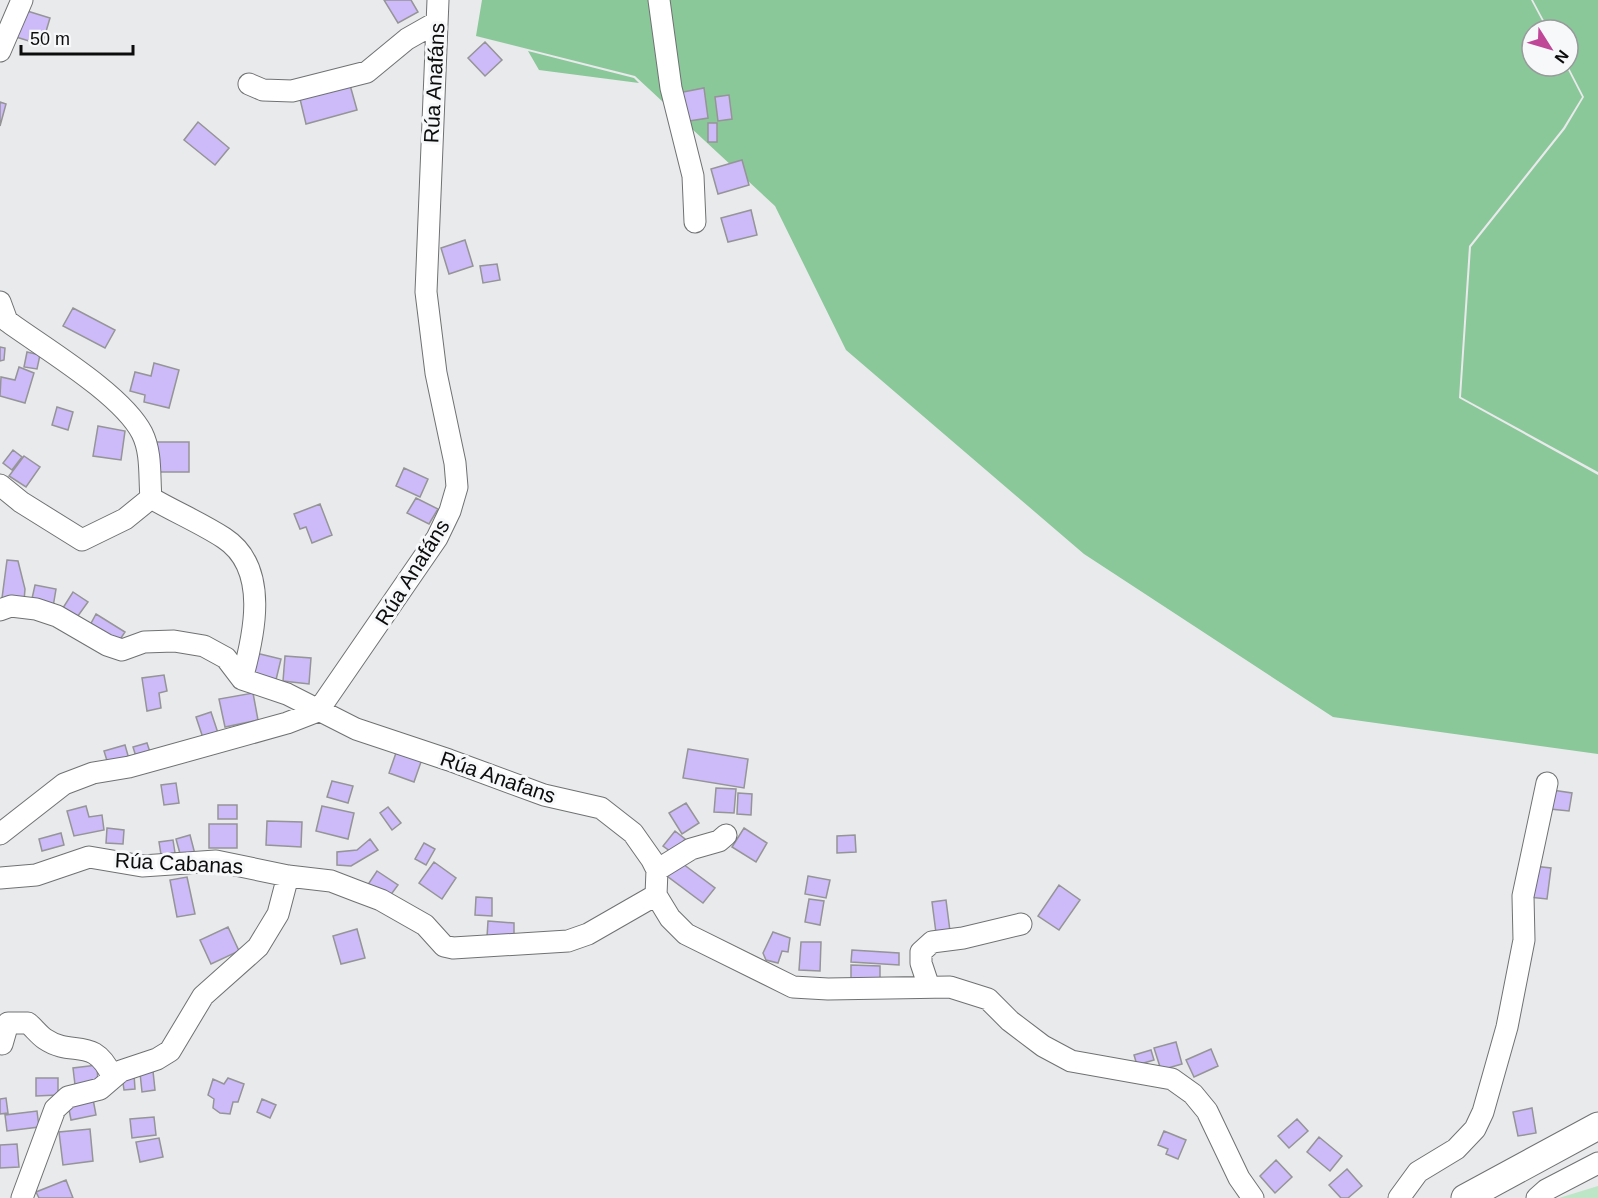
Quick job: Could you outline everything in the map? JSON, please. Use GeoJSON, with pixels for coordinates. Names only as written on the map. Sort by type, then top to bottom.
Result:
{"type":"FeatureCollection","features":[{"type":"Feature","properties":{"kind":"main road"},"geometry":{"type":"LineString","coordinates":[[1465,1198],[1598,1126]]}},
{"type":"Feature","properties":{"kind":"street"},"geometry":{"type":"LineString","coordinates":[[0,51],[22,0]]}},
{"type":"Feature","properties":{"kind":"street","name":"Rúa Anafáns"},"geometry":{"type":"LineString","coordinates":[[318,711],[437,538],[450,511],[456,487],[455,463],[436,373],[426,292],[438,0]]}},
{"type":"Feature","properties":{"kind":"street"},"geometry":{"type":"LineString","coordinates":[[659,0],[671,88],[693,176],[695,222]]}},
{"type":"Feature","properties":{"kind":"street"},"geometry":{"type":"LineString","coordinates":[[249,84],[263,90],[292,91],[367,72],[407,39],[437,21]]}},
{"type":"Feature","properties":{"kind":"street"},"geometry":{"type":"LineString","coordinates":[[0,302],[7,321],[120,404],[142,434],[149,459],[151,498]]}},
{"type":"Feature","properties":{"kind":"street"},"geometry":{"type":"LineString","coordinates":[[0,484],[21,502],[82,540],[126,519],[151,498]]}},
{"type":"Feature","properties":{"kind":"street"},"geometry":{"type":"LineString","coordinates":[[151,498],[225,539],[240,553],[250,577],[256,609],[253,637],[242,679]]}},
{"type":"Feature","properties":{"kind":"street"},"geometry":{"type":"LineString","coordinates":[[0,610],[11,606],[36,609],[57,616],[106,645],[122,650],[144,642],[174,641],[204,646],[226,658],[242,679]]}},
{"type":"Feature","properties":{"kind":"street","name":"Rúa Anafans"},"geometry":{"type":"LineString","coordinates":[[242,679],[287,694],[356,729],[544,795],[601,808],[633,833],[657,870]]}},
{"type":"Feature","properties":{"kind":"street"},"geometry":{"type":"LineString","coordinates":[[0,834],[64,784],[93,773],[129,767],[287,723],[318,711]]}},
{"type":"Feature","properties":{"kind":"street"},"geometry":{"type":"LineString","coordinates":[[1399,1198],[1418,1172],[1456,1149],[1475,1129],[1483,1112],[1507,1027],[1520,961],[1524,940],[1523,896],[1547,783]]}},
{"type":"Feature","properties":{"kind":"street"},"geometry":{"type":"LineString","coordinates":[[726,836],[719,841],[691,849],[657,870],[656,895],[670,918],[686,934],[793,987],[828,989],[950,987],[987,999],[1010,1021],[1043,1046],[1071,1061],[1172,1079],[1193,1094],[1207,1111],[1239,1178],[1252,1198]]}},
{"type":"Feature","properties":{"kind":"street","name":"Rúa Cabanas"},"geometry":{"type":"LineString","coordinates":[[0,878],[36,875],[89,857],[142,866],[216,861],[288,876],[331,881],[381,900],[424,925],[444,946],[453,948],[568,941],[588,934],[656,895]]}},
{"type":"Feature","properties":{"kind":"street"},"geometry":{"type":"LineString","coordinates":[[22,1198],[54,1109],[68,1097],[100,1089],[112,1076],[157,1059],[170,1051],[203,996],[216,982],[258,947],[278,914],[288,876]]}},
{"type":"Feature","properties":{"kind":"street"},"geometry":{"type":"LineString","coordinates":[[929,987],[921,963],[921,952],[932,942],[963,938],[1021,924]]}},
{"type":"Feature","properties":{"kind":"street"},"geometry":{"type":"LineString","coordinates":[[2,1044],[8,1023],[28,1023],[51,1042],[94,1052],[105,1060],[112,1076]]}},
{"type":"Feature","properties":{"kind":"street"},"geometry":{"type":"LineString","coordinates":[[1537,1198],[1546,1190],[1598,1163]]}},
{"type":"Feature","properties":{"kind":"green space"},"geometry":{"type":"Polygon","coordinates":[[[482,0],[1531,0],[1541,18],[1520,18],[1520,78],[1572,78],[1582,97],[1563,128],[1469,246],[1459,398],[1598,475],[1598,754],[1333,717],[1084,554],[846,350],[775,206],[635,76],[476,36],[482,0]]]}},
{"type":"Feature","properties":{"kind":"green space"},"geometry":{"type":"Polygon","coordinates":[[[1533,0],[1598,0],[1598,472],[1461,397],[1471,247],[1565,129],[1584,97],[1574,78],[1580,78],[1580,18],[1543,18],[1533,0]]]}},
{"type":"Feature","properties":{"kind":"green space"},"geometry":{"type":"Polygon","coordinates":[[[528,51],[634,78],[639,83],[539,70],[528,51]]]}},
{"type":"Feature","properties":{"kind":"green space"},"geometry":{"type":"Polygon","coordinates":[[[1598,1186],[1598,1198],[1559,1198],[1598,1186]]]}},
{"type":"Feature","properties":{"kind":"building"},"geometry":{"type":"Polygon","coordinates":[[[384,0],[411,0],[418,12],[398,23],[384,0]]]}},
{"type":"Feature","properties":{"kind":"building"},"geometry":{"type":"Polygon","coordinates":[[[24,10],[50,18],[42,45],[16,37],[24,10]]]}},
{"type":"Feature","properties":{"kind":"building"},"geometry":{"type":"Polygon","coordinates":[[[485,42],[502,60],[485,76],[468,58],[485,42]]]}},
{"type":"Feature","properties":{"kind":"building"},"geometry":{"type":"Polygon","coordinates":[[[350,85],[357,110],[306,124],[300,99],[350,85]]]}},
{"type":"Feature","properties":{"kind":"building"},"geometry":{"type":"Polygon","coordinates":[[[704,88],[708,118],[683,122],[678,93],[704,88]]]}},
{"type":"Feature","properties":{"kind":"building"},"geometry":{"type":"Polygon","coordinates":[[[729,95],[732,119],[718,121],[715,97],[729,95]]]}},
{"type":"Feature","properties":{"kind":"building"},"geometry":{"type":"Polygon","coordinates":[[[0,102],[6,104],[0,126],[0,102]]]}},
{"type":"Feature","properties":{"kind":"building"},"geometry":{"type":"Polygon","coordinates":[[[198,122],[229,148],[215,165],[184,140],[198,122]]]}},
{"type":"Feature","properties":{"kind":"building"},"geometry":{"type":"Polygon","coordinates":[[[708,123],[717,123],[717,142],[708,142],[708,123]]]}},
{"type":"Feature","properties":{"kind":"building"},"geometry":{"type":"Polygon","coordinates":[[[742,160],[749,185],[718,194],[711,169],[742,160]]]}},
{"type":"Feature","properties":{"kind":"building"},"geometry":{"type":"Polygon","coordinates":[[[751,210],[757,235],[728,242],[721,218],[751,210]]]}},
{"type":"Feature","properties":{"kind":"building"},"geometry":{"type":"Polygon","coordinates":[[[465,240],[473,266],[449,274],[441,248],[465,240]]]}},
{"type":"Feature","properties":{"kind":"building"},"geometry":{"type":"Polygon","coordinates":[[[497,264],[500,280],[483,283],[480,266],[497,264]]]}},
{"type":"Feature","properties":{"kind":"building"},"geometry":{"type":"Polygon","coordinates":[[[73,308],[115,330],[105,348],[63,326],[73,308]]]}},
{"type":"Feature","properties":{"kind":"building"},"geometry":{"type":"Polygon","coordinates":[[[0,347],[5,348],[4,360],[0,361],[0,347]]]}},
{"type":"Feature","properties":{"kind":"building"},"geometry":{"type":"Polygon","coordinates":[[[27,352],[40,355],[37,369],[24,367],[27,352]]]}},
{"type":"Feature","properties":{"kind":"building"},"geometry":{"type":"Polygon","coordinates":[[[154,363],[179,370],[169,408],[144,402],[145,395],[130,391],[135,372],[151,376],[154,363]]]}},
{"type":"Feature","properties":{"kind":"building"},"geometry":{"type":"Polygon","coordinates":[[[19,367],[34,373],[25,403],[0,396],[1,377],[15,380],[19,367]]]}},
{"type":"Feature","properties":{"kind":"building"},"geometry":{"type":"Polygon","coordinates":[[[57,407],[73,412],[68,430],[52,425],[57,407]]]}},
{"type":"Feature","properties":{"kind":"building"},"geometry":{"type":"Polygon","coordinates":[[[98,426],[125,431],[121,460],[93,456],[98,426]]]}},
{"type":"Feature","properties":{"kind":"building"},"geometry":{"type":"Polygon","coordinates":[[[156,442],[189,442],[189,472],[156,472],[156,442]]]}},
{"type":"Feature","properties":{"kind":"building"},"geometry":{"type":"Polygon","coordinates":[[[13,450],[22,457],[12,470],[3,463],[13,450]]]}},
{"type":"Feature","properties":{"kind":"building"},"geometry":{"type":"Polygon","coordinates":[[[24,456],[40,467],[26,487],[9,476],[24,456]]]}},
{"type":"Feature","properties":{"kind":"building"},"geometry":{"type":"Polygon","coordinates":[[[404,468],[428,479],[420,497],[396,486],[404,468]]]}},
{"type":"Feature","properties":{"kind":"building"},"geometry":{"type":"Polygon","coordinates":[[[416,498],[438,509],[429,524],[407,513],[416,498]]]}},
{"type":"Feature","properties":{"kind":"building"},"geometry":{"type":"Polygon","coordinates":[[[320,504],[332,535],[312,543],[306,527],[300,529],[294,514],[320,504]]]}},
{"type":"Feature","properties":{"kind":"building"},"geometry":{"type":"Polygon","coordinates":[[[7,560],[18,561],[25,589],[24,601],[2,598],[7,560]]]}},
{"type":"Feature","properties":{"kind":"building"},"geometry":{"type":"Polygon","coordinates":[[[35,585],[56,589],[53,607],[31,603],[35,585]]]}},
{"type":"Feature","properties":{"kind":"building"},"geometry":{"type":"Polygon","coordinates":[[[73,592],[88,602],[75,620],[61,611],[73,592]]]}},
{"type":"Feature","properties":{"kind":"building"},"geometry":{"type":"Polygon","coordinates":[[[96,614],[125,632],[117,644],[89,627],[96,614]]]}},
{"type":"Feature","properties":{"kind":"building"},"geometry":{"type":"Polygon","coordinates":[[[256,653],[281,659],[275,684],[250,678],[256,653]]]}},
{"type":"Feature","properties":{"kind":"building"},"geometry":{"type":"Polygon","coordinates":[[[285,656],[311,658],[309,684],[283,681],[285,656]]]}},
{"type":"Feature","properties":{"kind":"building"},"geometry":{"type":"Polygon","coordinates":[[[164,675],[167,691],[159,693],[161,708],[147,711],[142,678],[164,675]]]}},
{"type":"Feature","properties":{"kind":"building"},"geometry":{"type":"Polygon","coordinates":[[[253,693],[258,720],[225,727],[219,699],[253,693]]]}},
{"type":"Feature","properties":{"kind":"building"},"geometry":{"type":"Polygon","coordinates":[[[211,712],[218,733],[203,738],[196,717],[211,712]]]}},
{"type":"Feature","properties":{"kind":"building"},"geometry":{"type":"Polygon","coordinates":[[[147,743],[151,755],[137,760],[133,747],[147,743]]]}},
{"type":"Feature","properties":{"kind":"building"},"geometry":{"type":"Polygon","coordinates":[[[125,745],[129,759],[108,764],[104,751],[125,745]]]}},
{"type":"Feature","properties":{"kind":"building"},"geometry":{"type":"Polygon","coordinates":[[[688,749],[748,759],[744,788],[683,778],[688,749]]]}},
{"type":"Feature","properties":{"kind":"building"},"geometry":{"type":"Polygon","coordinates":[[[397,750],[422,759],[414,782],[389,773],[397,750]]]}},
{"type":"Feature","properties":{"kind":"building"},"geometry":{"type":"Polygon","coordinates":[[[332,781],[353,786],[348,803],[327,797],[332,781]]]}},
{"type":"Feature","properties":{"kind":"building"},"geometry":{"type":"Polygon","coordinates":[[[176,783],[179,803],[164,805],[161,785],[176,783]]]}},
{"type":"Feature","properties":{"kind":"building"},"geometry":{"type":"Polygon","coordinates":[[[716,788],[736,789],[734,813],[714,812],[716,788]]]}},
{"type":"Feature","properties":{"kind":"building"},"geometry":{"type":"Polygon","coordinates":[[[1552,790],[1572,793],[1569,811],[1550,809],[1552,790]]]}},
{"type":"Feature","properties":{"kind":"building"},"geometry":{"type":"Polygon","coordinates":[[[738,793],[752,794],[751,815],[737,814],[738,793]]]}},
{"type":"Feature","properties":{"kind":"building"},"geometry":{"type":"Polygon","coordinates":[[[686,803],[699,823],[682,834],[669,813],[686,803]]]}},
{"type":"Feature","properties":{"kind":"building"},"geometry":{"type":"Polygon","coordinates":[[[218,805],[237,805],[237,819],[218,819],[218,805]]]}},
{"type":"Feature","properties":{"kind":"building"},"geometry":{"type":"Polygon","coordinates":[[[86,806],[89,817],[102,815],[104,830],[74,836],[67,811],[86,806]]]}},
{"type":"Feature","properties":{"kind":"building"},"geometry":{"type":"Polygon","coordinates":[[[322,806],[354,813],[348,839],[316,831],[322,806]]]}},
{"type":"Feature","properties":{"kind":"building"},"geometry":{"type":"Polygon","coordinates":[[[388,807],[401,823],[392,830],[380,813],[388,807]]]}},
{"type":"Feature","properties":{"kind":"building"},"geometry":{"type":"Polygon","coordinates":[[[267,821],[302,822],[301,847],[266,845],[267,821]]]}},
{"type":"Feature","properties":{"kind":"building"},"geometry":{"type":"Polygon","coordinates":[[[209,824],[237,824],[237,848],[209,848],[209,824]]]}},
{"type":"Feature","properties":{"kind":"building"},"geometry":{"type":"Polygon","coordinates":[[[107,828],[124,830],[123,844],[106,843],[107,828]]]}},
{"type":"Feature","properties":{"kind":"building"},"geometry":{"type":"Polygon","coordinates":[[[744,828],[767,843],[756,862],[732,847],[744,828]]]}},
{"type":"Feature","properties":{"kind":"building"},"geometry":{"type":"Polygon","coordinates":[[[675,831],[685,839],[674,854],[663,846],[675,831]]]}},
{"type":"Feature","properties":{"kind":"building"},"geometry":{"type":"Polygon","coordinates":[[[61,833],[64,845],[42,851],[39,839],[61,833]]]}},
{"type":"Feature","properties":{"kind":"building"},"geometry":{"type":"Polygon","coordinates":[[[190,835],[196,858],[182,861],[176,839],[190,835]]]}},
{"type":"Feature","properties":{"kind":"building"},"geometry":{"type":"Polygon","coordinates":[[[855,835],[856,852],[837,853],[837,836],[855,835]]]}},
{"type":"Feature","properties":{"kind":"building"},"geometry":{"type":"Polygon","coordinates":[[[370,839],[378,850],[351,866],[337,865],[337,852],[357,850],[370,839]]]}},
{"type":"Feature","properties":{"kind":"building"},"geometry":{"type":"Polygon","coordinates":[[[173,840],[176,859],[162,861],[159,842],[173,840]]]}},
{"type":"Feature","properties":{"kind":"building"},"geometry":{"type":"Polygon","coordinates":[[[424,843],[435,849],[426,865],[415,859],[424,843]]]}},
{"type":"Feature","properties":{"kind":"building"},"geometry":{"type":"Polygon","coordinates":[[[679,861],[715,888],[703,903],[667,876],[679,861]]]}},
{"type":"Feature","properties":{"kind":"building"},"geometry":{"type":"Polygon","coordinates":[[[434,862],[456,878],[442,899],[419,883],[434,862]]]}},
{"type":"Feature","properties":{"kind":"building"},"geometry":{"type":"Polygon","coordinates":[[[1533,866],[1551,868],[1547,899],[1529,897],[1533,866]]]}},
{"type":"Feature","properties":{"kind":"building"},"geometry":{"type":"Polygon","coordinates":[[[377,871],[398,885],[387,900],[367,886],[377,871]]]}},
{"type":"Feature","properties":{"kind":"building"},"geometry":{"type":"Polygon","coordinates":[[[808,876],[830,880],[826,898],[805,894],[808,876]]]}},
{"type":"Feature","properties":{"kind":"building"},"geometry":{"type":"Polygon","coordinates":[[[187,877],[195,914],[177,917],[170,880],[187,877]]]}},
{"type":"Feature","properties":{"kind":"building"},"geometry":{"type":"Polygon","coordinates":[[[1059,885],[1080,900],[1059,930],[1038,916],[1059,885]]]}},
{"type":"Feature","properties":{"kind":"building"},"geometry":{"type":"Polygon","coordinates":[[[476,897],[492,898],[492,916],[475,915],[476,897]]]}},
{"type":"Feature","properties":{"kind":"building"},"geometry":{"type":"Polygon","coordinates":[[[809,899],[824,901],[820,925],[805,922],[809,899]]]}},
{"type":"Feature","properties":{"kind":"building"},"geometry":{"type":"Polygon","coordinates":[[[946,900],[950,931],[936,933],[932,902],[946,900]]]}},
{"type":"Feature","properties":{"kind":"building"},"geometry":{"type":"Polygon","coordinates":[[[488,921],[514,923],[514,938],[487,937],[488,921]]]}},
{"type":"Feature","properties":{"kind":"building"},"geometry":{"type":"Polygon","coordinates":[[[228,927],[239,951],[211,964],[200,940],[228,927]]]}},
{"type":"Feature","properties":{"kind":"building"},"geometry":{"type":"Polygon","coordinates":[[[357,929],[365,958],[341,964],[333,936],[357,929]]]}},
{"type":"Feature","properties":{"kind":"building"},"geometry":{"type":"Polygon","coordinates":[[[773,932],[790,938],[788,952],[782,951],[778,963],[766,960],[763,953],[773,932]]]}},
{"type":"Feature","properties":{"kind":"building"},"geometry":{"type":"Polygon","coordinates":[[[801,942],[821,942],[820,971],[799,970],[801,942]]]}},
{"type":"Feature","properties":{"kind":"building"},"geometry":{"type":"Polygon","coordinates":[[[852,950],[899,953],[899,965],[851,962],[852,950]]]}},
{"type":"Feature","properties":{"kind":"building"},"geometry":{"type":"Polygon","coordinates":[[[851,965],[880,966],[880,983],[851,982],[851,965]]]}},
{"type":"Feature","properties":{"kind":"building"},"geometry":{"type":"Polygon","coordinates":[[[1176,1042],[1182,1064],[1161,1070],[1154,1048],[1176,1042]]]}},
{"type":"Feature","properties":{"kind":"building"},"geometry":{"type":"Polygon","coordinates":[[[1211,1049],[1218,1066],[1194,1077],[1186,1060],[1211,1049]]]}},
{"type":"Feature","properties":{"kind":"building"},"geometry":{"type":"Polygon","coordinates":[[[1151,1050],[1154,1060],[1137,1065],[1134,1055],[1151,1050]]]}},
{"type":"Feature","properties":{"kind":"building"},"geometry":{"type":"Polygon","coordinates":[[[97,1065],[98,1083],[75,1085],[73,1068],[97,1065]]]}},
{"type":"Feature","properties":{"kind":"building"},"geometry":{"type":"Polygon","coordinates":[[[153,1071],[155,1090],[142,1092],[140,1073],[153,1071]]]}},
{"type":"Feature","properties":{"kind":"building"},"geometry":{"type":"Polygon","coordinates":[[[134,1074],[135,1089],[124,1090],[122,1076],[134,1074]]]}},
{"type":"Feature","properties":{"kind":"building"},"geometry":{"type":"Polygon","coordinates":[[[36,1078],[58,1078],[58,1095],[36,1096],[36,1078]]]}},
{"type":"Feature","properties":{"kind":"building"},"geometry":{"type":"Polygon","coordinates":[[[228,1078],[244,1084],[238,1102],[233,1102],[230,1114],[220,1113],[213,1108],[214,1099],[208,1095],[213,1079],[224,1084],[228,1078]]]}},
{"type":"Feature","properties":{"kind":"building"},"geometry":{"type":"Polygon","coordinates":[[[6,1098],[8,1113],[0,1114],[0,1099],[6,1098]]]}},
{"type":"Feature","properties":{"kind":"building"},"geometry":{"type":"Polygon","coordinates":[[[93,1099],[96,1115],[71,1120],[68,1104],[93,1099]]]}},
{"type":"Feature","properties":{"kind":"building"},"geometry":{"type":"Polygon","coordinates":[[[262,1099],[276,1105],[270,1118],[257,1112],[262,1099]]]}},
{"type":"Feature","properties":{"kind":"building"},"geometry":{"type":"Polygon","coordinates":[[[1532,1108],[1536,1133],[1518,1136],[1513,1112],[1532,1108]]]}},
{"type":"Feature","properties":{"kind":"building"},"geometry":{"type":"Polygon","coordinates":[[[37,1111],[39,1127],[7,1131],[5,1115],[37,1111]]]}},
{"type":"Feature","properties":{"kind":"building"},"geometry":{"type":"Polygon","coordinates":[[[154,1117],[156,1135],[132,1138],[130,1119],[154,1117]]]}},
{"type":"Feature","properties":{"kind":"building"},"geometry":{"type":"Polygon","coordinates":[[[1297,1119],[1308,1131],[1289,1148],[1278,1136],[1297,1119]]]}},
{"type":"Feature","properties":{"kind":"building"},"geometry":{"type":"Polygon","coordinates":[[[90,1129],[93,1161],[63,1165],[59,1132],[90,1129]]]}},
{"type":"Feature","properties":{"kind":"building"},"geometry":{"type":"Polygon","coordinates":[[[1164,1131],[1186,1140],[1178,1159],[1166,1154],[1168,1149],[1158,1145],[1164,1131]]]}},
{"type":"Feature","properties":{"kind":"building"},"geometry":{"type":"Polygon","coordinates":[[[1319,1137],[1342,1156],[1330,1171],[1307,1152],[1319,1137]]]}},
{"type":"Feature","properties":{"kind":"building"},"geometry":{"type":"Polygon","coordinates":[[[159,1138],[163,1157],[140,1162],[136,1142],[159,1138]]]}},
{"type":"Feature","properties":{"kind":"building"},"geometry":{"type":"Polygon","coordinates":[[[17,1144],[19,1167],[0,1168],[0,1145],[17,1144]]]}},
{"type":"Feature","properties":{"kind":"building"},"geometry":{"type":"Polygon","coordinates":[[[1276,1160],[1292,1177],[1275,1193],[1260,1176],[1276,1160]]]}},
{"type":"Feature","properties":{"kind":"building"},"geometry":{"type":"Polygon","coordinates":[[[1347,1169],[1362,1186],[1348,1198],[1341,1198],[1329,1185],[1347,1169]]]}},
{"type":"Feature","properties":{"kind":"building"},"geometry":{"type":"Polygon","coordinates":[[[66,1180],[73,1198],[39,1198],[36,1192],[66,1180]]]}}]}
